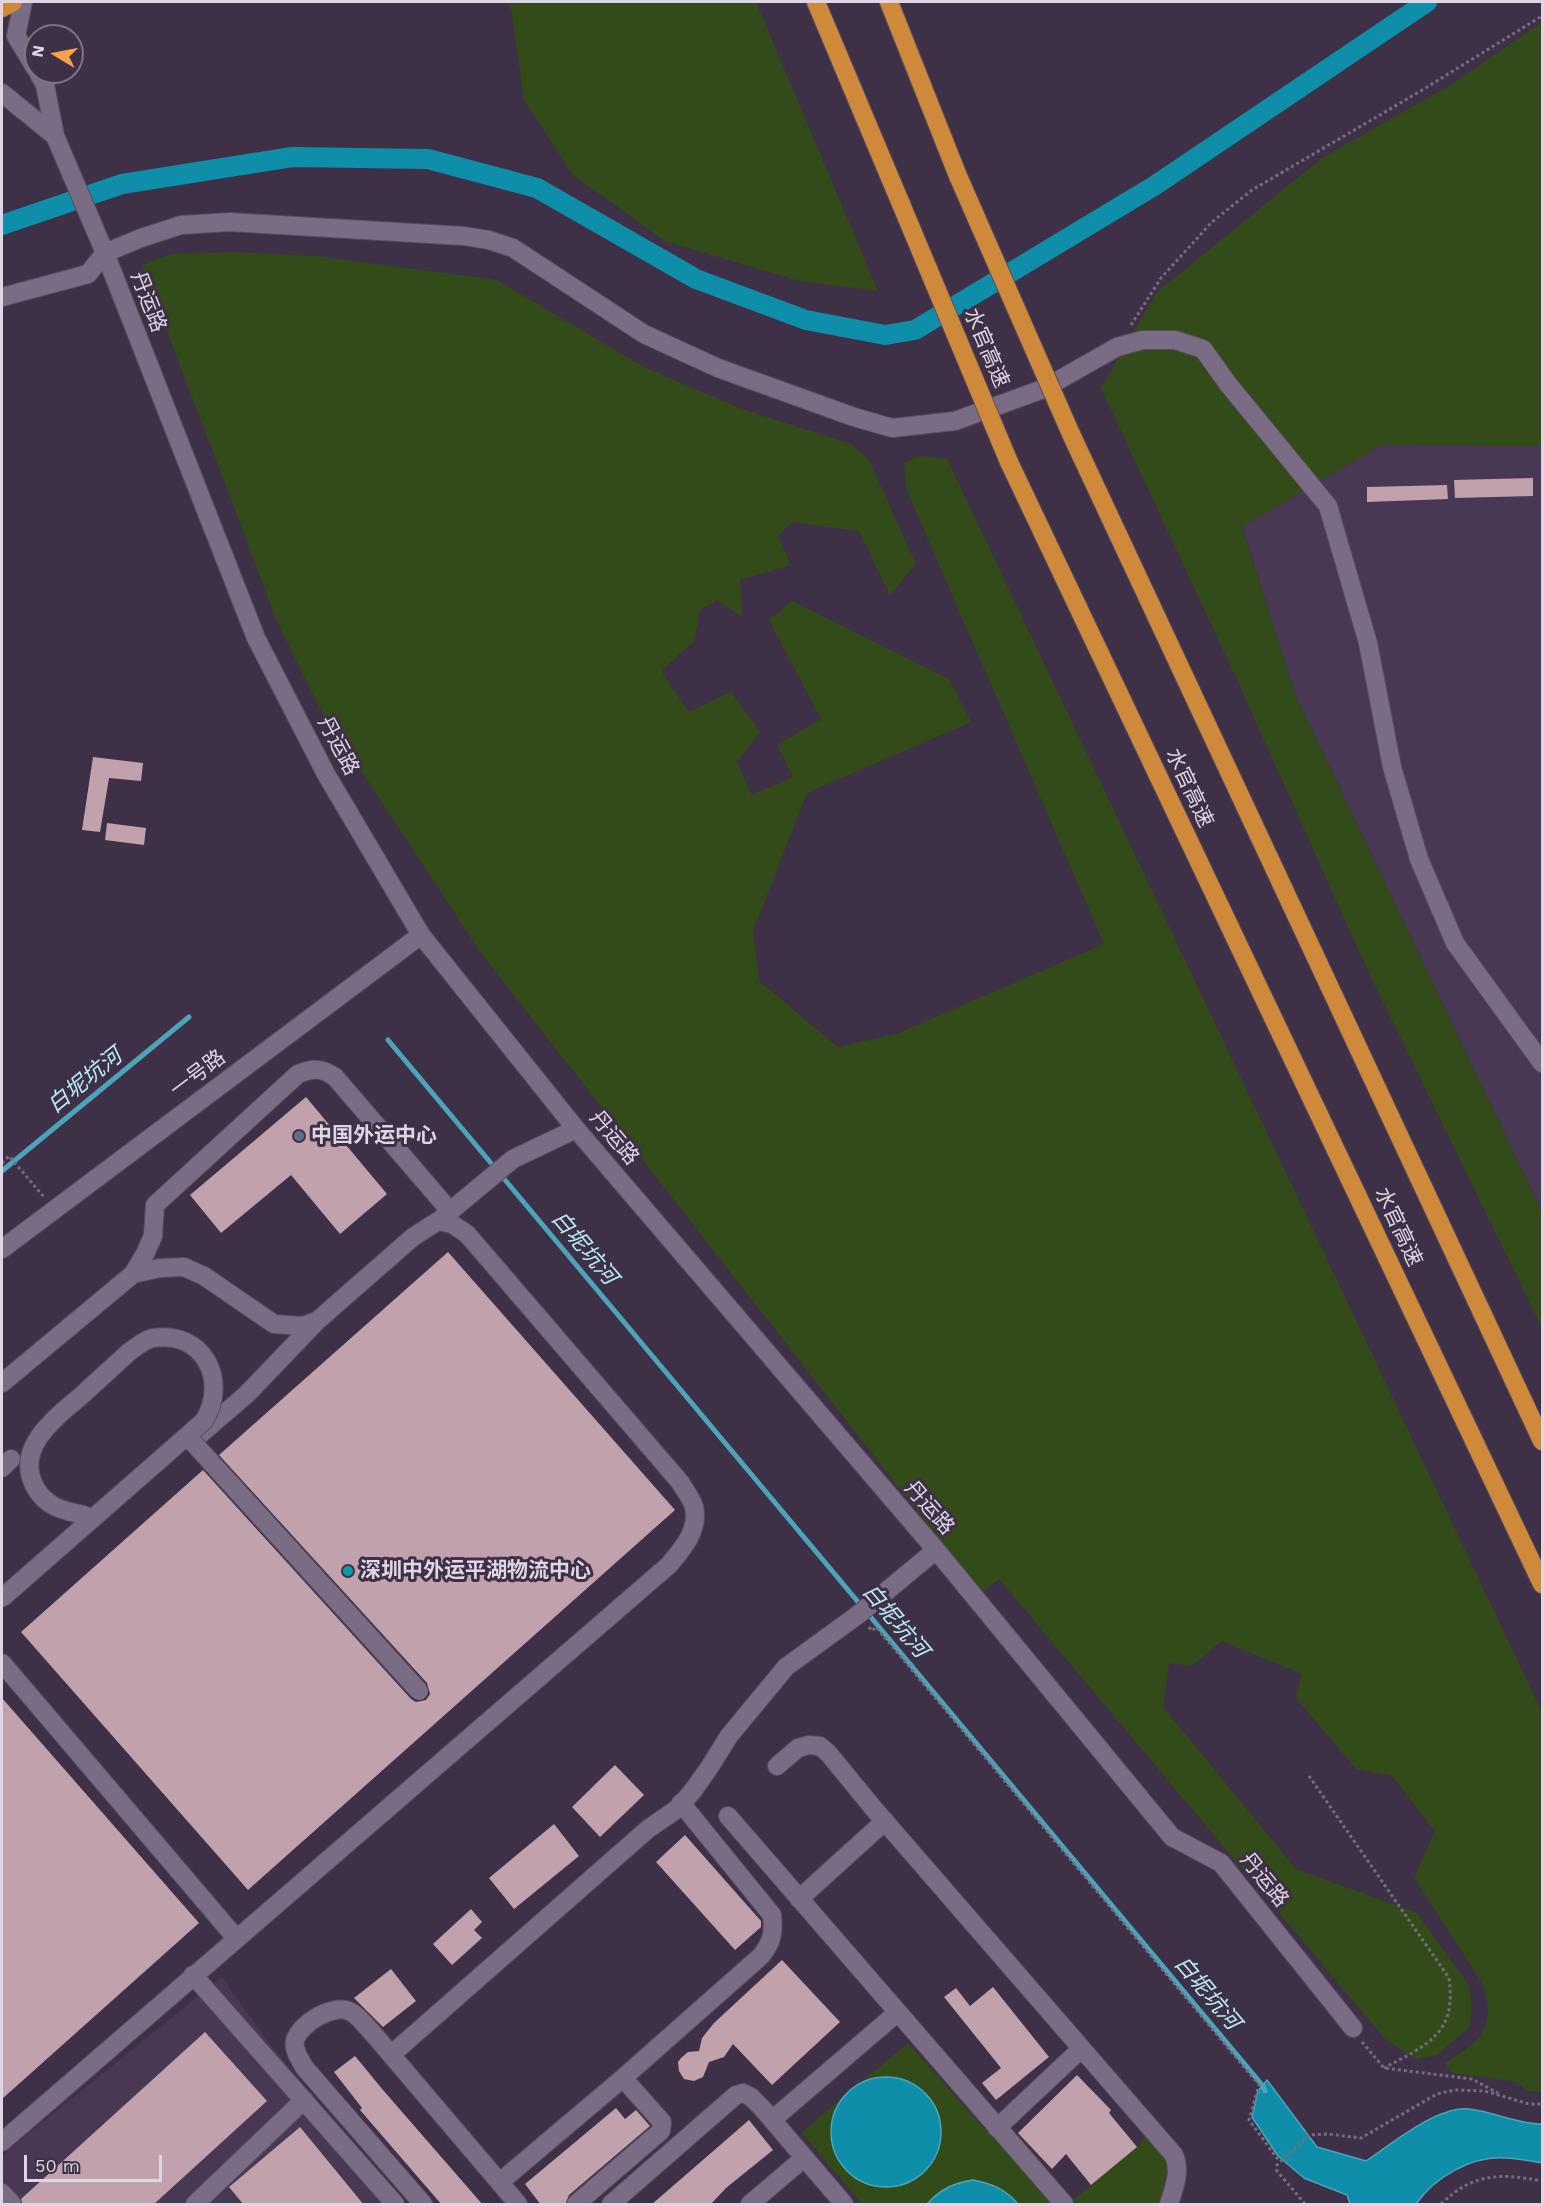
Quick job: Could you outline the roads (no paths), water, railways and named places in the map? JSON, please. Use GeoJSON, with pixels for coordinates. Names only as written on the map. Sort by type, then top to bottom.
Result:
{"type":"FeatureCollection","features":[{"type":"Feature","properties":{"kind":"highway"},"geometry":{"type":"LineString","coordinates":[[2,8],[13,2]]}},
{"type":"Feature","properties":{"kind":"highway","name":"水官高速"},"geometry":{"type":"LineString","coordinates":[[816,2],[1009,462],[1542,1584]]}},
{"type":"Feature","properties":{"kind":"highway","name":"水官高速"},"geometry":{"type":"LineString","coordinates":[[889,2],[958,176],[1071,434],[1542,1441]]}},
{"type":"Feature","properties":{"kind":"street","name":"丹运路"},"geometry":{"type":"LineString","coordinates":[[22,2],[16,36],[24,49]]}},
{"type":"Feature","properties":{"kind":"street","name":"丹运路"},"geometry":{"type":"LineString","coordinates":[[44,84],[55,136],[105,253],[256,638],[326,774],[420,934],[576,1128],[936,1550],[1172,1837],[1221,1863],[1353,2028]]}},
{"type":"Feature","properties":{"kind":"street","name":"丹运路"},"geometry":{"type":"LineString","coordinates":[[2,93],[55,136]]}},
{"type":"Feature","properties":{"kind":"street"},"geometry":{"type":"LineString","coordinates":[[2,297],[88,274],[105,253],[181,225],[230,222],[464,236],[489,240],[513,248],[654,339],[718,368],[854,417],[892,428],[955,421],[1043,389],[1117,347],[1143,340],[1175,340],[1203,349],[1228,384],[1328,506],[1368,643],[1392,767],[1419,859],[1455,943],[1542,1063]]}},
{"type":"Feature","properties":{"kind":"street","name":"一号路"},"geometry":{"type":"LineString","coordinates":[[2,1249],[420,934]]}},
{"type":"Feature","properties":{"kind":"street"},"geometry":{"type":"LineString","coordinates":[[2,1383],[133,1274],[146,1254],[153,1236],[155,1204],[298,1074],[310,1069],[325,1070],[335,1077],[444,1216],[467,1234],[680,1482],[694,1506],[694,1525],[688,1542],[669,1565],[2,2142]]}},
{"type":"Feature","properties":{"kind":"street"},"geometry":{"type":"LineString","coordinates":[[2,1598],[188,1437],[204,1421],[212,1408],[215,1390],[210,1364],[195,1348],[175,1339],[153,1338],[144,1341],[129,1352],[45,1428],[34,1444],[30,1456],[31,1478],[41,1497],[58,1509],[85,1515],[101,1516],[112,1511],[247,1394],[317,1321],[413,1237],[444,1216],[513,1159],[576,1128]]}},
{"type":"Feature","properties":{"kind":"street"},"geometry":{"type":"LineString","coordinates":[[133,1274],[160,1268],[184,1267],[204,1276],[274,1324],[303,1326],[317,1321]]}},
{"type":"Feature","properties":{"kind":"street"},"geometry":{"type":"LineString","coordinates":[[188,1437],[419,1690]]}},
{"type":"Feature","properties":{"kind":"street"},"geometry":{"type":"LineString","coordinates":[[392,2054],[648,1829],[681,1803],[710,1768],[729,1736],[786,1667],[859,1614],[936,1550]]}},
{"type":"Feature","properties":{"kind":"street"},"geometry":{"type":"LineString","coordinates":[[2,1663],[236,1938]]}},
{"type":"Feature","properties":{"kind":"street"},"geometry":{"type":"LineString","coordinates":[[777,1766],[798,1748],[809,1745],[820,1746],[829,1754],[1174,2155],[1178,2164],[1170,2205]]}},
{"type":"Feature","properties":{"kind":"street"},"geometry":{"type":"LineString","coordinates":[[500,2182],[623,2078],[761,1956],[770,1945],[774,1932],[772,1916],[681,1803]]}},
{"type":"Feature","properties":{"kind":"street"},"geometry":{"type":"LineString","coordinates":[[728,1816],[1064,2205]]}},
{"type":"Feature","properties":{"kind":"street"},"geometry":{"type":"LineString","coordinates":[[799,1899],[885,1821]]}},
{"type":"Feature","properties":{"kind":"street"},"geometry":{"type":"LineString","coordinates":[[193,1975],[395,2205]]}},
{"type":"Feature","properties":{"kind":"street"},"geometry":{"type":"LineString","coordinates":[[423,2205],[304,2067],[296,2053],[295,2042],[298,2033],[319,2015],[340,2009],[351,2011],[392,2054],[518,2205]]}},
{"type":"Feature","properties":{"kind":"street"},"geometry":{"type":"LineString","coordinates":[[772,2120],[898,2012]]}},
{"type":"Feature","properties":{"kind":"street"},"geometry":{"type":"LineString","coordinates":[[997,2128],[1081,2049]]}},
{"type":"Feature","properties":{"kind":"street"},"geometry":{"type":"LineString","coordinates":[[576,2205],[661,2131],[662,2122],[623,2078]]}},
{"type":"Feature","properties":{"kind":"street"},"geometry":{"type":"LineString","coordinates":[[610,2205],[736,2095],[743,2093],[751,2097],[772,2120],[844,2205]]}},
{"type":"Feature","properties":{"kind":"street"},"geometry":{"type":"LineString","coordinates":[[195,2205],[304,2100]]}},
{"type":"Feature","properties":{"kind":"street"},"geometry":{"type":"LineString","coordinates":[[750,2205],[804,2158]]}},
{"type":"Feature","properties":{"kind":"street"},"geometry":{"type":"LineString","coordinates":[[2,2193],[12,2205]]}},
{"type":"Feature","properties":{"kind":"water"},"geometry":{"type":"Polygon","coordinates":[[[886,2077],[907,2082],[925,2093],[936,2111],[941,2132],[936,2153],[925,2171],[907,2182],[886,2187],[865,2182],[847,2171],[836,2153],[831,2132],[836,2111],[847,2093],[865,2082],[886,2077]]]}},
{"type":"Feature","properties":{"kind":"water"},"geometry":{"type":"Polygon","coordinates":[[[1267,2080],[1317,2147],[1366,2161],[1429,2119],[1443,2113],[1469,2109],[1542,2124],[1542,2163],[1492,2158],[1455,2170],[1433,2185],[1416,2204],[1350,2204],[1347,2195],[1304,2178],[1278,2156],[1252,2117],[1258,2091],[1267,2080]]]}},
{"type":"Feature","properties":{"kind":"water"},"geometry":{"type":"Polygon","coordinates":[[[973,2180],[998,2188],[1018,2204],[927,2204],[937,2194],[948,2188],[973,2180]]]}},
{"type":"Feature","properties":{"kind":"waterway"},"geometry":{"type":"LineString","coordinates":[[2,225],[122,184],[292,157],[428,159],[537,188],[696,279],[806,320],[885,335],[915,330],[1154,186],[1427,2]]}},
{"type":"Feature","properties":{"kind":"waterway","name":"白坭坑河"},"geometry":{"type":"LineString","coordinates":[[2,1171],[189,1017]]}},
{"type":"Feature","properties":{"kind":"waterway","name":"白坭坑河"},"geometry":{"type":"LineString","coordinates":[[388,1040],[1265,2091]]}},
{"type":"Feature","properties":{"kind":"place","name":"中国外运中心"},"geometry":{"type":"Point","coordinates":[299,1136]}},
{"type":"Feature","properties":{"kind":"place","name":"深圳中外运平湖物流中心"},"geometry":{"type":"Point","coordinates":[348,1571]}}]}
